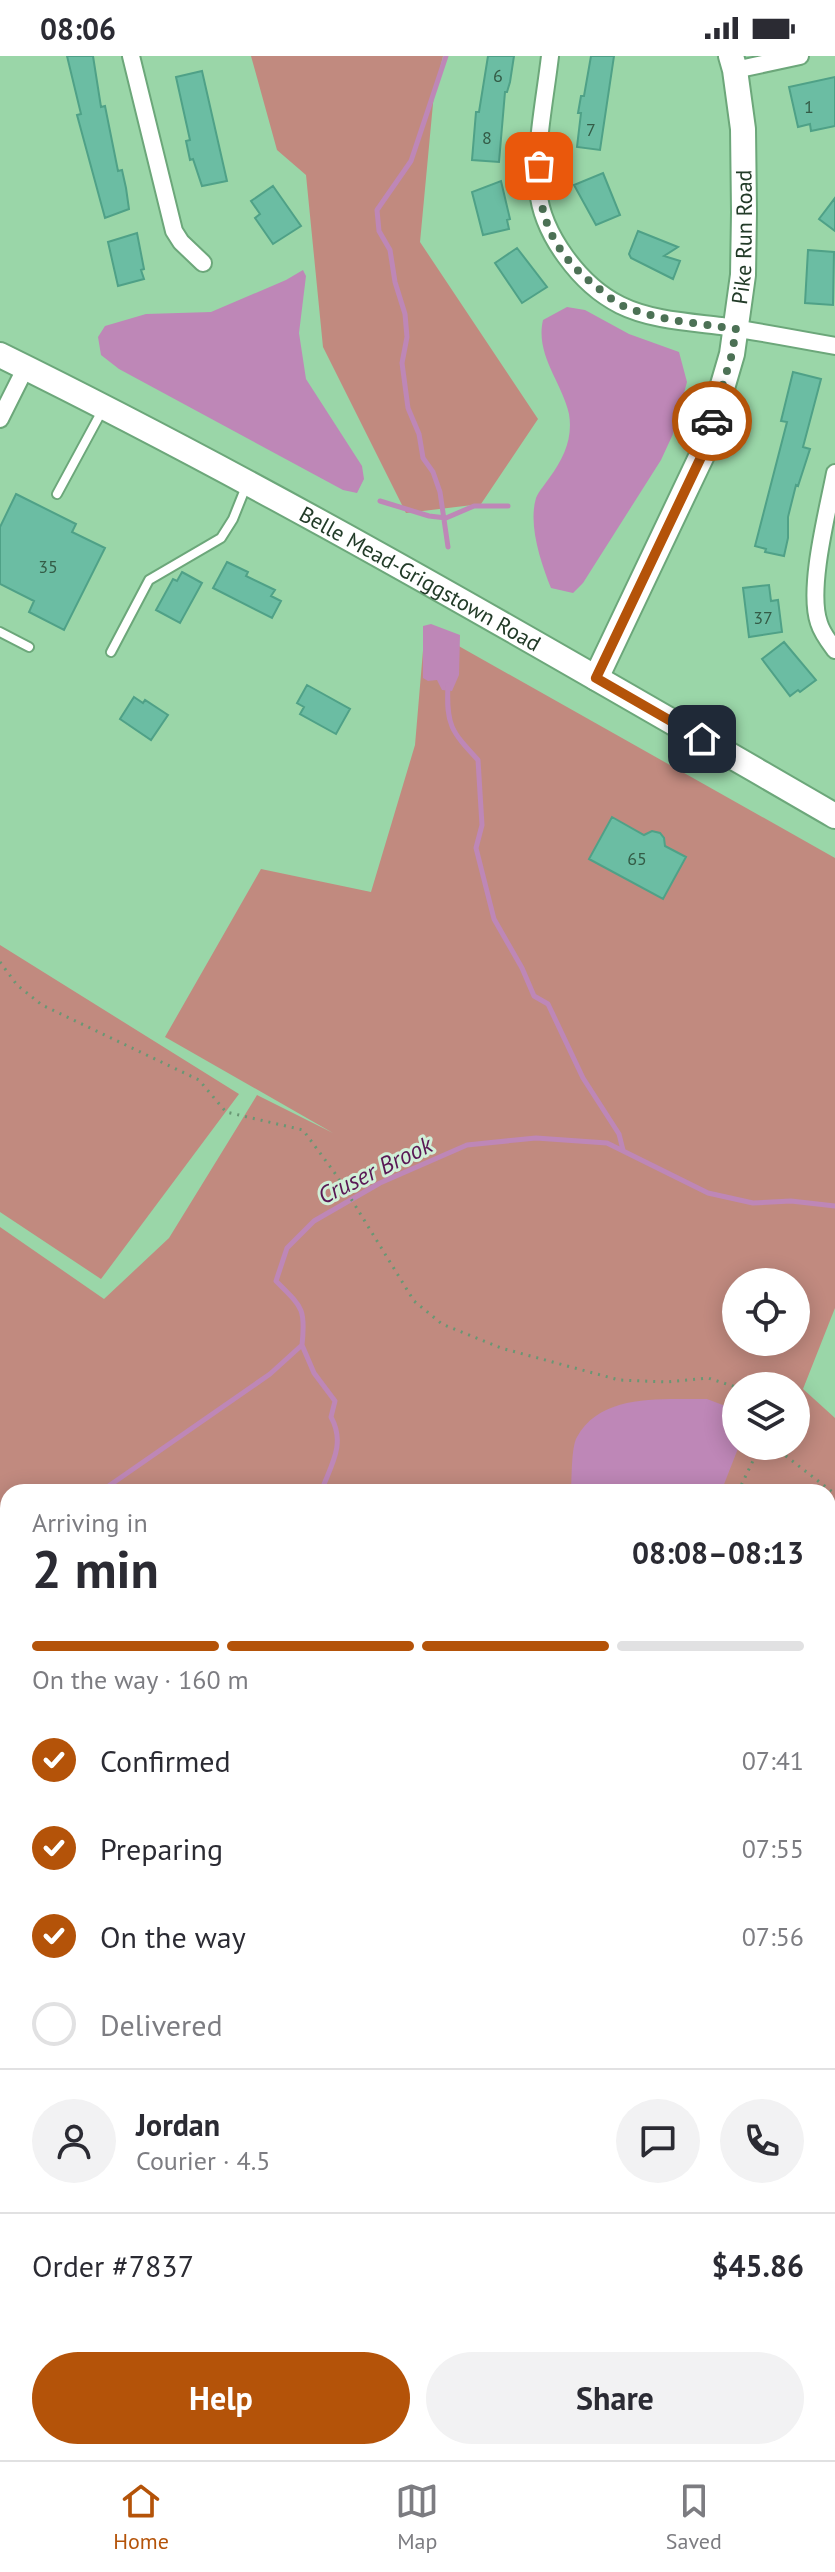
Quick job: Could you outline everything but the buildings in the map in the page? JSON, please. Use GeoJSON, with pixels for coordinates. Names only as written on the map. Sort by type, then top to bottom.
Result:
{"type":"FeatureCollection","features":[{"type":"Feature","properties":{"kind":"street"},"geometry":{"type":"LineString","coordinates":[[131,56],[174,231],[203,263]]}},
{"type":"Feature","properties":{"kind":"street"},"geometry":{"type":"LineString","coordinates":[[550,56],[538,190],[555,244],[580,275],[619,305],[659,317],[835,346]]}},
{"type":"Feature","properties":{"kind":"street"},"geometry":{"type":"LineString","coordinates":[[733,63],[800,56]]}},
{"type":"Feature","properties":{"kind":"street","name":"Pike Run Road"},"geometry":{"type":"LineString","coordinates":[[596,678],[703,453],[732,354],[743,275],[744,212],[743,129],[733,63]]}},
{"type":"Feature","properties":{"kind":"street","name":"Belle Mead-Griggstown Road"},"geometry":{"type":"LineString","coordinates":[[0,355],[247,483],[835,816]]}},
{"type":"Feature","properties":{"kind":"street"},"geometry":{"type":"LineString","coordinates":[[0,419],[26,367]]}},
{"type":"Feature","properties":{"kind":"street"},"geometry":{"type":"LineString","coordinates":[[835,473],[821,548],[815,604],[818,623],[835,650]]}},
{"type":"Feature","properties":{"kind":"lane"},"geometry":{"type":"LineString","coordinates":[[57,494],[103,408]]}},
{"type":"Feature","properties":{"kind":"lane"},"geometry":{"type":"LineString","coordinates":[[111,652],[149,580],[221,538],[233,519],[247,483]]}},
{"type":"Feature","properties":{"kind":"lane"},"geometry":{"type":"LineString","coordinates":[[0,632],[29,647]]}},
{"type":"Feature","properties":{"kind":"path"},"geometry":{"type":"LineString","coordinates":[[0,962],[17,985],[42,1005],[199,1080],[226,1112],[303,1130],[337,1176],[414,1301],[442,1324],[501,1348],[619,1380],[667,1382],[708,1378],[722,1382]]}},
{"type":"Feature","properties":{"kind":"path"},"geometry":{"type":"LineString","coordinates":[[742,1484],[753,1460]]}},
{"type":"Feature","properties":{"kind":"path"},"geometry":{"type":"LineString","coordinates":[[791,1460],[822,1484]]}},
{"type":"Feature","properties":{"kind":"shaded area"},"geometry":{"type":"Polygon","coordinates":[[[251,56],[443,56],[434,93],[420,242],[538,419],[481,504],[406,513],[323,347],[306,175],[277,150],[251,56]]]}},
{"type":"Feature","properties":{"kind":"shaded area"},"geometry":{"type":"Polygon","coordinates":[[[303,270],[306,276],[299,333],[306,379],[362,466],[364,479],[357,493],[343,490],[119,369],[101,355],[98,337],[105,326],[146,314],[211,312],[303,270]]]}},
{"type":"Feature","properties":{"kind":"shaded area"},"geometry":{"type":"Polygon","coordinates":[[[567,307],[585,310],[629,334],[679,352],[687,382],[673,434],[661,460],[583,583],[573,593],[551,588],[540,556],[534,520],[536,498],[559,463],[566,447],[570,423],[566,402],[546,357],[543,320],[567,307]]]}},
{"type":"Feature","properties":{"kind":"shaded area"},"geometry":{"type":"Polygon","coordinates":[[[431,624],[460,635],[459,675],[452,691],[442,690],[437,680],[423,678],[423,626],[431,624]]]}},
{"type":"Feature","properties":{"kind":"shaded area"},"geometry":{"type":"Polygon","coordinates":[[[425,627],[835,858],[835,1308],[810,1372],[722,1372],[722,1460],[810,1460],[810,1395],[835,1418],[835,1484],[0,1484],[0,1227],[104,1299],[169,1238],[257,1095],[333,1133],[165,1037],[261,869],[371,892],[415,745],[425,627]]]}},
{"type":"Feature","properties":{"kind":"shaded area"},"geometry":{"type":"Polygon","coordinates":[[[0,945],[239,1094],[101,1279],[0,1212],[0,945]]]}},
{"type":"Feature","properties":{"kind":"shaded area"},"geometry":{"type":"Polygon","coordinates":[[[707,1399],[722,1405],[722,1460],[734,1460],[724,1484],[571,1484],[575,1442],[588,1422],[618,1405],[707,1399]]]}},
{"type":"Feature","properties":{"kind":"waterway"},"geometry":{"type":"LineString","coordinates":[[446,56],[411,161],[377,210],[379,231],[390,250],[395,282],[405,314],[407,337],[402,363],[408,408],[419,434],[423,458],[433,472],[440,492],[448,547]]}},
{"type":"Feature","properties":{"kind":"waterway"},"geometry":{"type":"LineString","coordinates":[[380,501],[446,518],[474,506],[508,506]]}},
{"type":"Feature","properties":{"kind":"waterway"},"geometry":{"type":"LineString","coordinates":[[448,685],[452,727],[478,760],[482,825],[476,848],[494,919],[534,996],[548,1004],[583,1078],[619,1134],[623,1150]]}},
{"type":"Feature","properties":{"kind":"waterway","name":"Cruser Brook"},"geometry":{"type":"LineString","coordinates":[[112,1484],[270,1374],[302,1345],[300,1309],[276,1281],[287,1248],[314,1221],[380,1183],[467,1145],[536,1138],[607,1143],[708,1193],[753,1203],[791,1201],[835,1206]]}},
{"type":"Feature","properties":{"kind":"waterway"},"geometry":{"type":"LineString","coordinates":[[302,1345],[314,1373],[335,1401],[331,1417],[337,1445],[324,1484]]}},
{"type":"Feature","properties":{"kind":"way so far"},"geometry":{"type":"LineString","coordinates":[[539,166],[538,190],[544,217],[555,244],[580,275],[619,305],[659,317],[736,329],[732,354],[712,421]]}},
{"type":"Feature","properties":{"kind":"route"},"geometry":{"type":"LineString","coordinates":[[702,739],[596,678],[703,453],[712,421]]}}]}
